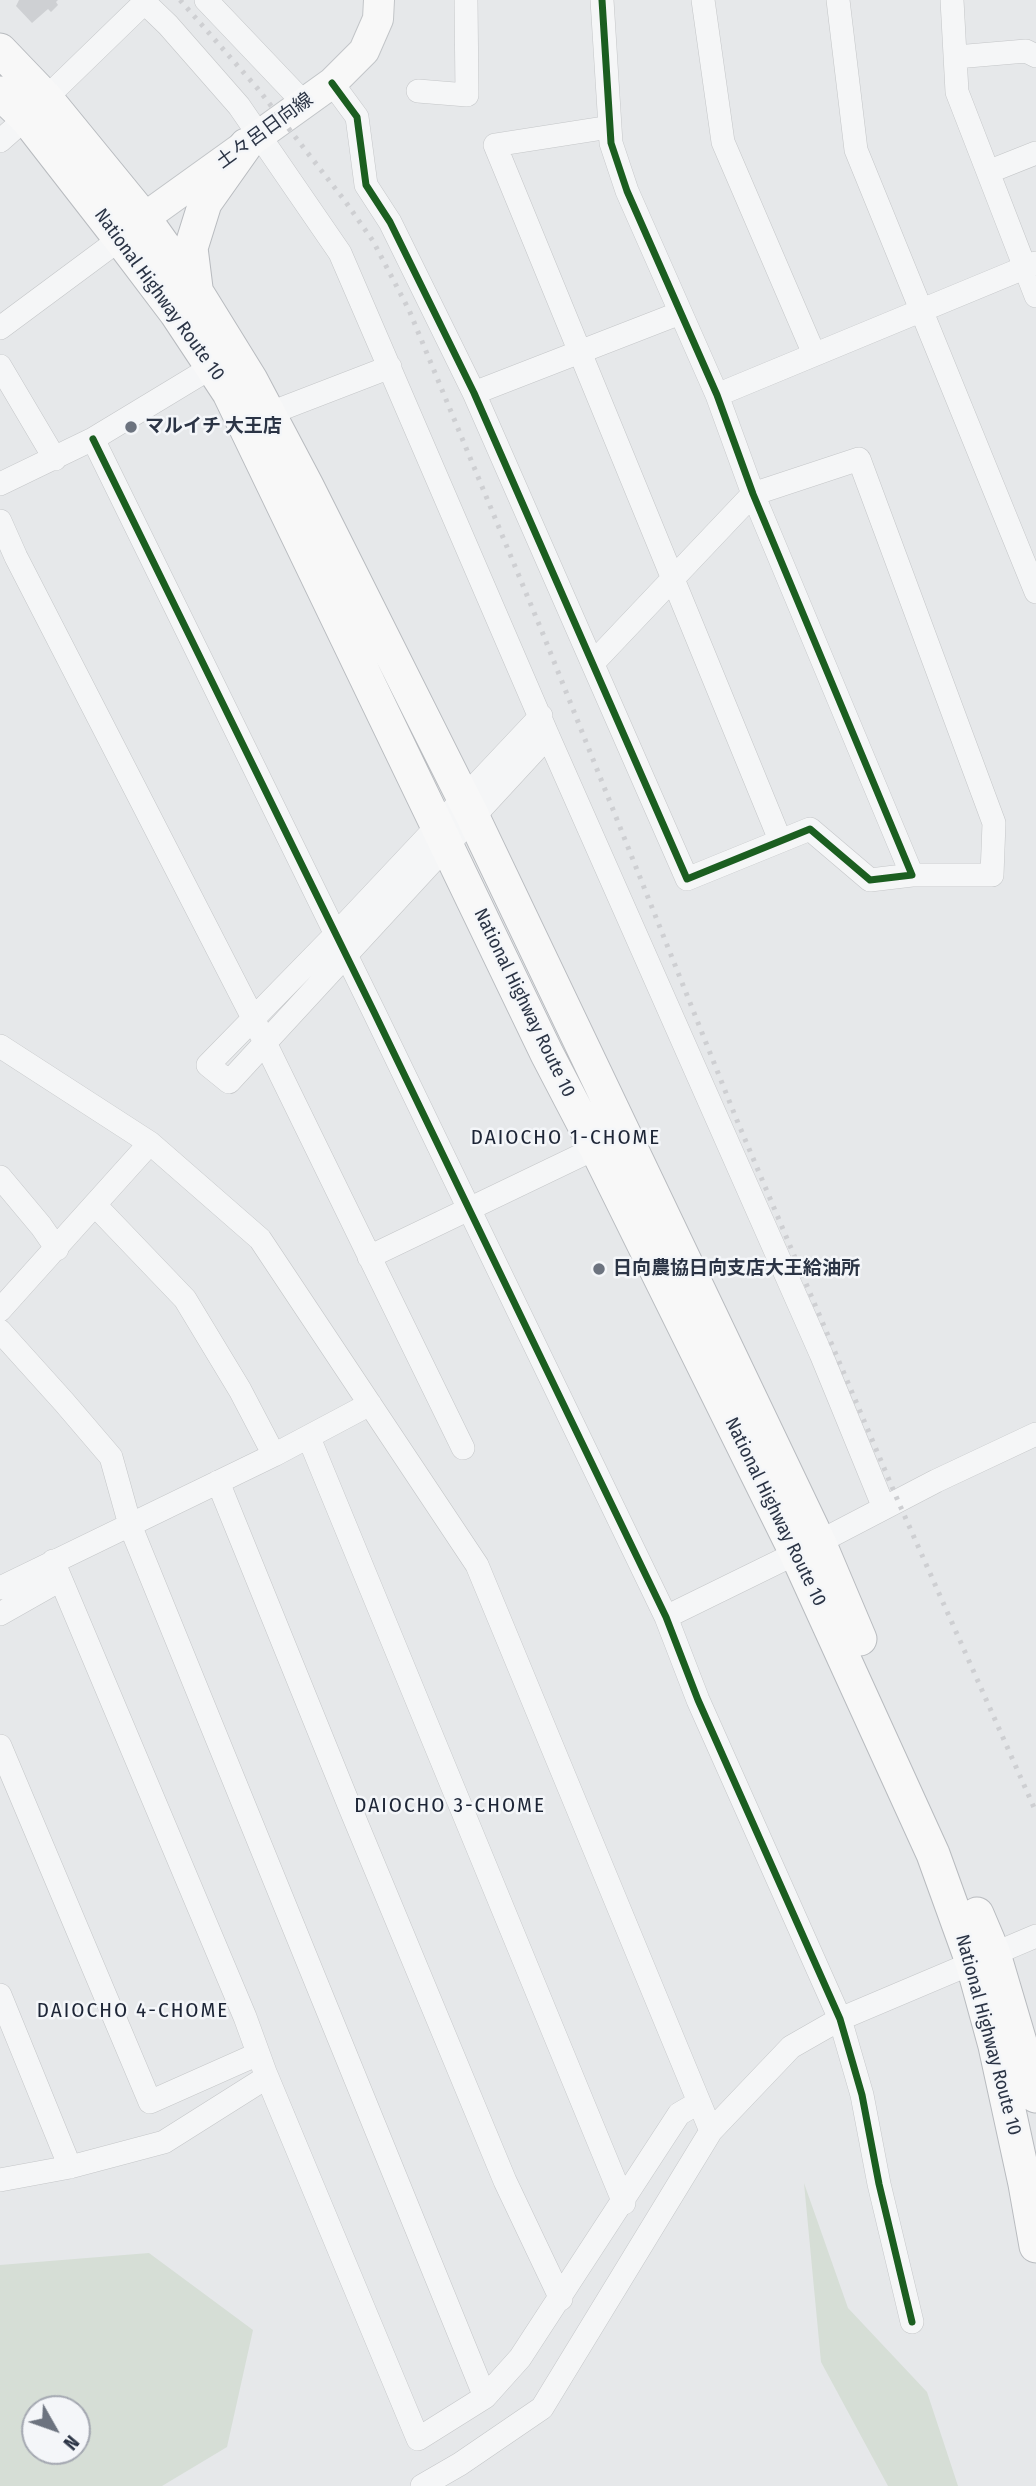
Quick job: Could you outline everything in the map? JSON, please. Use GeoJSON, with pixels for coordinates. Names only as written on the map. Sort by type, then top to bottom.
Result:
{"type":"FeatureCollection","features":[{"type":"Feature","properties":{"kind":"highway","name":"National Highway Route 10"},"geometry":{"type":"LineString","coordinates":[[0,50],[36,108],[132,228],[196,291],[251,380],[468,808],[808,1548],[983,1958],[1036,2096]]}},
{"type":"Feature","properties":{"kind":"highway","name":"National Highway Route 10"},"geometry":{"type":"LineString","coordinates":[[0,93],[36,108]]}},
{"type":"Feature","properties":{"kind":"highway"},"geometry":{"type":"LineString","coordinates":[[196,291],[191,248],[205,203],[253,140]]}},
{"type":"Feature","properties":{"kind":"highway","name":"National Highway Route 10"},"geometry":{"type":"LineString","coordinates":[[132,228],[176,313],[235,405],[547,1054],[808,1548]]}},
{"type":"Feature","properties":{"kind":"highway","name":"National Highway Route 10"},"geometry":{"type":"LineString","coordinates":[[983,1958],[995,2046],[1036,2246]]}},
{"type":"Feature","properties":{"kind":"main road","name":"土々呂日向線"},"geometry":{"type":"LineString","coordinates":[[132,228],[332,83],[364,51],[378,19],[379,0]]}},
{"type":"Feature","properties":{"kind":"street"},"geometry":{"type":"LineString","coordinates":[[206,0],[304,103]]}},
{"type":"Feature","properties":{"kind":"street"},"geometry":{"type":"LineString","coordinates":[[418,91],[467,95],[466,0]]}},
{"type":"Feature","properties":{"kind":"street"},"geometry":{"type":"LineString","coordinates":[[602,0],[611,143],[627,191],[717,395],[753,494],[912,874]]}},
{"type":"Feature","properties":{"kind":"street"},"geometry":{"type":"LineString","coordinates":[[704,0],[723,142],[814,354]]}},
{"type":"Feature","properties":{"kind":"street"},"geometry":{"type":"LineString","coordinates":[[838,0],[856,150],[1036,592]]}},
{"type":"Feature","properties":{"kind":"street"},"geometry":{"type":"LineString","coordinates":[[952,0],[957,93],[988,172],[1030,265],[1036,296]]}},
{"type":"Feature","properties":{"kind":"street"},"geometry":{"type":"LineString","coordinates":[[0,141],[143,1],[168,25],[239,106],[253,140],[340,253],[821,1354],[884,1508]]}},
{"type":"Feature","properties":{"kind":"street"},"geometry":{"type":"LineString","coordinates":[[956,57],[1026,51],[1036,56]]}},
{"type":"Feature","properties":{"kind":"street"},"geometry":{"type":"LineString","coordinates":[[332,83],[357,117],[366,185],[390,222],[474,393],[687,879],[810,829],[870,880],[912,874],[992,876],[994,823],[859,459],[753,494],[593,663]]}},
{"type":"Feature","properties":{"kind":"street"},"geometry":{"type":"LineString","coordinates":[[610,127],[495,145],[780,840]]}},
{"type":"Feature","properties":{"kind":"street"},"geometry":{"type":"LineString","coordinates":[[988,172],[1036,153]]}},
{"type":"Feature","properties":{"kind":"street"},"geometry":{"type":"LineString","coordinates":[[0,328],[132,228]]}},
{"type":"Feature","properties":{"kind":"street"},"geometry":{"type":"LineString","coordinates":[[717,395],[1030,265]]}},
{"type":"Feature","properties":{"kind":"street"},"geometry":{"type":"LineString","coordinates":[[474,393],[680,313]]}},
{"type":"Feature","properties":{"kind":"street"},"geometry":{"type":"LineString","coordinates":[[0,366],[55,459]]}},
{"type":"Feature","properties":{"kind":"street"},"geometry":{"type":"LineString","coordinates":[[0,484],[93,439],[212,367]]}},
{"type":"Feature","properties":{"kind":"street"},"geometry":{"type":"LineString","coordinates":[[268,414],[390,367]]}},
{"type":"Feature","properties":{"kind":"street"},"geometry":{"type":"LineString","coordinates":[[93,439],[341,944],[666,1617],[698,1700],[840,2019],[862,2095],[878,2184],[912,2322]]}},
{"type":"Feature","properties":{"kind":"street"},"geometry":{"type":"LineString","coordinates":[[0,521],[16,558],[253,1018],[463,1448]]}},
{"type":"Feature","properties":{"kind":"street"},"geometry":{"type":"LineString","coordinates":[[341,944],[253,1018],[208,1065],[229,1082],[341,944],[545,726]]}},
{"type":"Feature","properties":{"kind":"street"},"geometry":{"type":"LineString","coordinates":[[0,1046],[150,1143],[260,1239],[477,1565],[711,2132]]}},
{"type":"Feature","properties":{"kind":"street"},"geometry":{"type":"LineString","coordinates":[[0,1310],[150,1143]]}},
{"type":"Feature","properties":{"kind":"street"},"geometry":{"type":"LineString","coordinates":[[369,1256],[596,1148]]}},
{"type":"Feature","properties":{"kind":"street"},"geometry":{"type":"LineString","coordinates":[[0,1177],[57,1249]]}},
{"type":"Feature","properties":{"kind":"street"},"geometry":{"type":"LineString","coordinates":[[95,1205],[185,1299],[240,1390],[274,1455]]}},
{"type":"Feature","properties":{"kind":"street"},"geometry":{"type":"LineString","coordinates":[[0,1331],[111,1457],[130,1525],[485,2396]]}},
{"type":"Feature","properties":{"kind":"street"},"geometry":{"type":"LineString","coordinates":[[0,1614],[56,1570],[130,1525],[309,1438],[370,1404]]}},
{"type":"Feature","properties":{"kind":"street"},"geometry":{"type":"LineString","coordinates":[[666,1617],[1036,1434]]}},
{"type":"Feature","properties":{"kind":"street"},"geometry":{"type":"LineString","coordinates":[[309,1438],[624,2203]]}},
{"type":"Feature","properties":{"kind":"street"},"geometry":{"type":"LineString","coordinates":[[218,1482],[500,2168],[561,2299]]}},
{"type":"Feature","properties":{"kind":"street"},"geometry":{"type":"LineString","coordinates":[[56,1570],[245,2017],[267,2077],[418,2439],[485,2396],[520,2358],[624,2203],[679,2114],[700,2105]]}},
{"type":"Feature","properties":{"kind":"street"},"geometry":{"type":"LineString","coordinates":[[0,1588],[56,1570]]}},
{"type":"Feature","properties":{"kind":"street"},"geometry":{"type":"LineString","coordinates":[[0,1746],[150,2102],[258,2054]]}},
{"type":"Feature","properties":{"kind":"street"},"geometry":{"type":"LineString","coordinates":[[422,2486],[460,2464],[542,2408],[711,2132],[792,2047],[840,2019],[1036,1936]]}},
{"type":"Feature","properties":{"kind":"street"},"geometry":{"type":"LineString","coordinates":[[0,1994],[69,2166]]}},
{"type":"Feature","properties":{"kind":"street"},"geometry":{"type":"LineString","coordinates":[[0,2180],[164,2142],[267,2077]]}},
{"type":"Feature","properties":{"kind":"shaded area"},"geometry":{"type":"Polygon","coordinates":[[[804,2183],[848,2308],[927,2392],[958,2486],[888,2486],[821,2362],[804,2183]]]}},
{"type":"Feature","properties":{"kind":"shaded area"},"geometry":{"type":"Polygon","coordinates":[[[149,2253],[253,2330],[227,2447],[162,2486],[0,2486],[0,2265],[149,2253]]]}},
{"type":"Feature","properties":{"kind":"building"},"geometry":{"type":"Polygon","coordinates":[[[19,0],[58,0],[58,5],[51,12],[48,9],[32,23],[16,6],[19,0]]]}},
{"type":"Feature","properties":{"kind":"railway"},"geometry":{"type":"LineString","coordinates":[[180,0],[258,89],[345,201],[373,241],[409,310],[543,634],[736,1118],[898,1501],[1036,1812]]}},
{"type":"Feature","properties":{"kind":"cycle path"},"geometry":{"type":"LineString","coordinates":[[332,83],[357,117],[366,185],[390,222],[474,393],[687,879],[810,829],[870,880],[912,875],[753,494],[717,395],[627,191],[611,143],[602,0]]}},
{"type":"Feature","properties":{"kind":"cycle path"},"geometry":{"type":"LineString","coordinates":[[93,439],[666,1617],[698,1700],[840,2019],[862,2095],[879,2184],[912,2322]]}},
{"type":"Feature","properties":{"kind":"place","name":"マルイチ 大王店"},"geometry":{"type":"Point","coordinates":[131,427]}},
{"type":"Feature","properties":{"kind":"place","name":"日向農協日向支店大王給油所"},"geometry":{"type":"Point","coordinates":[599,1269]}},
{"type":"Feature","properties":{"kind":"district","name":"DAIOCHO 1-CHOME"},"geometry":{"type":"Point","coordinates":[566,1138]}},
{"type":"Feature","properties":{"kind":"district","name":"DAIOCHO 3-CHOME"},"geometry":{"type":"Point","coordinates":[450,1806]}},
{"type":"Feature","properties":{"kind":"district","name":"DAIOCHO 4-CHOME"},"geometry":{"type":"Point","coordinates":[133,2011]}}]}
